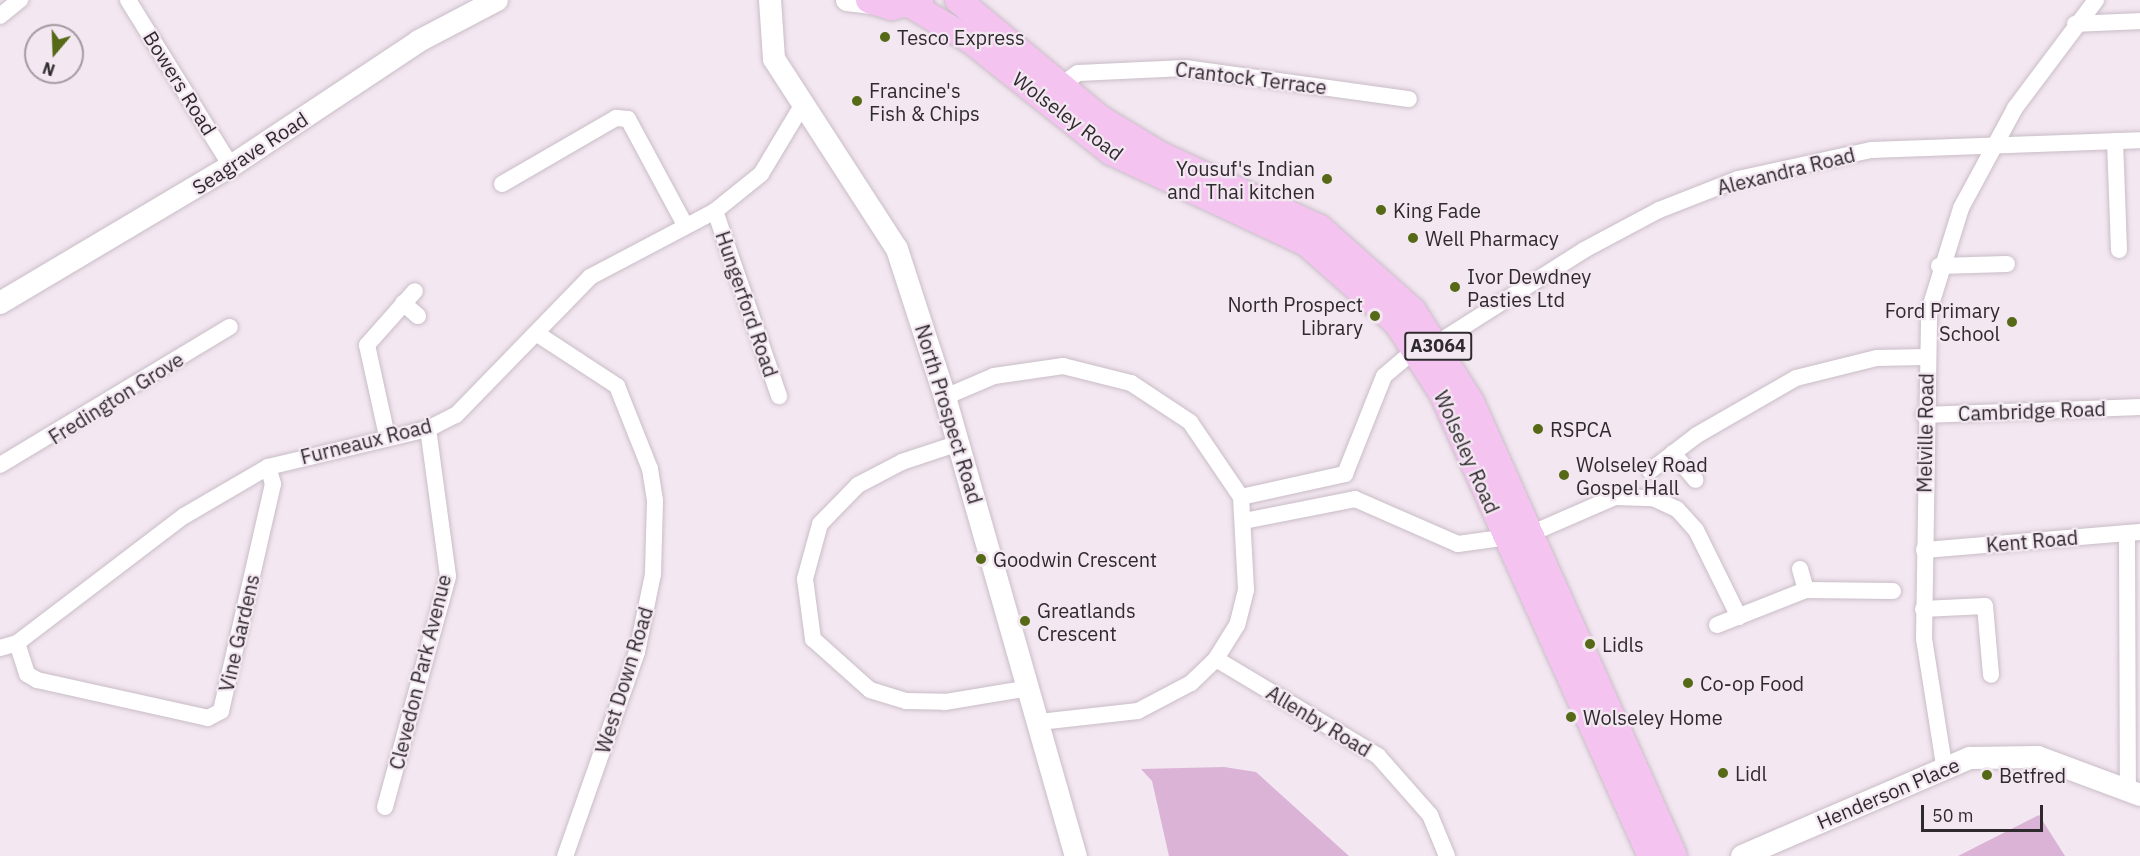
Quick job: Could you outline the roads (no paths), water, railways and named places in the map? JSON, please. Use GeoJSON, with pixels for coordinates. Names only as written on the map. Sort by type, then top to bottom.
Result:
{"type":"FeatureCollection","features":[{"type":"Feature","properties":{"kind":"main road","name":"Wolseley Road"},"geometry":{"type":"LineString","coordinates":[[958,0],[1101,119],[1161,155],[1320,228],[1391,286],[1426,346],[1471,402],[1674,856]]}},
{"type":"Feature","properties":{"kind":"main road"},"geometry":{"type":"LineString","coordinates":[[871,1],[915,2]]}},
{"type":"Feature","properties":{"kind":"main road","name":"Wolseley Road"},"geometry":{"type":"LineString","coordinates":[[915,2],[970,40],[1111,152],[1306,243],[1426,346],[1443,394],[1505,540],[1651,856]]}},
{"type":"Feature","properties":{"kind":"street"},"geometry":{"type":"LineString","coordinates":[[0,16],[20,0]]}},
{"type":"Feature","properties":{"kind":"street","name":"Bowers Road"},"geometry":{"type":"LineString","coordinates":[[128,0],[231,166]]}},
{"type":"Feature","properties":{"kind":"street","name":"Seagrave Road"},"geometry":{"type":"LineString","coordinates":[[0,303],[231,166],[419,41],[497,0]]}},
{"type":"Feature","properties":{"kind":"street","name":"North Prospect Road"},"geometry":{"type":"LineString","coordinates":[[770,0],[774,59],[897,249],[959,443],[1040,722],[1076,856]]}},
{"type":"Feature","properties":{"kind":"street"},"geometry":{"type":"LineString","coordinates":[[847,0],[871,1]]}},
{"type":"Feature","properties":{"kind":"street","name":"Melville Road"},"geometry":{"type":"LineString","coordinates":[[1944,765],[1931,707],[1923,609],[1926,357],[1939,266],[1961,208],[1994,146],[2076,24],[2096,0]]}},
{"type":"Feature","properties":{"kind":"street"},"geometry":{"type":"LineString","coordinates":[[2076,24],[2140,21]]}},
{"type":"Feature","properties":{"kind":"street","name":"Crantock Terrace"},"geometry":{"type":"LineString","coordinates":[[1060,86],[1078,73],[1185,68],[1409,99]]}},
{"type":"Feature","properties":{"kind":"street","name":"Furneaux Road"},"geometry":{"type":"LineString","coordinates":[[0,648],[16,643],[184,516],[268,467],[387,436],[428,429],[483,393],[590,277],[684,223],[715,211],[761,174],[803,104]]}},
{"type":"Feature","properties":{"kind":"street"},"geometry":{"type":"LineString","coordinates":[[502,184],[616,118],[628,119],[684,223]]}},
{"type":"Feature","properties":{"kind":"street","name":"Alexandra Road"},"geometry":{"type":"LineString","coordinates":[[1345,474],[1384,376],[1426,346],[1582,251],[1659,210],[1738,179],[1871,150],[2140,140]]}},
{"type":"Feature","properties":{"kind":"street"},"geometry":{"type":"LineString","coordinates":[[2115,141],[2119,250]]}},
{"type":"Feature","properties":{"kind":"street","name":"Hungerford Road"},"geometry":{"type":"LineString","coordinates":[[715,211],[779,396]]}},
{"type":"Feature","properties":{"kind":"street"},"geometry":{"type":"LineString","coordinates":[[1939,266],[2007,264]]}},
{"type":"Feature","properties":{"kind":"street"},"geometry":{"type":"LineString","coordinates":[[387,436],[367,345],[409,297],[418,316]]}},
{"type":"Feature","properties":{"kind":"street","name":"Fredington Grove"},"geometry":{"type":"LineString","coordinates":[[0,465],[230,327]]}},
{"type":"Feature","properties":{"kind":"street","name":"West Down Road"},"geometry":{"type":"LineString","coordinates":[[536,333],[617,386],[650,469],[655,501],[653,574],[637,652],[565,856]]}},
{"type":"Feature","properties":{"kind":"street"},"geometry":{"type":"LineString","coordinates":[[1650,471],[1673,453],[1796,378],[1877,358],[1926,357]]}},
{"type":"Feature","properties":{"kind":"street"},"geometry":{"type":"LineString","coordinates":[[945,397],[994,376],[1063,366],[1131,383],[1190,422],[1241,497],[1246,591],[1237,625],[1216,659],[1191,683],[1137,711],[1040,722]]}},
{"type":"Feature","properties":{"kind":"street","name":"Cambridge Road"},"geometry":{"type":"LineString","coordinates":[[1924,415],[2140,407]]}},
{"type":"Feature","properties":{"kind":"street","name":"Clevedon Park Avenue"},"geometry":{"type":"LineString","coordinates":[[385,807],[448,576],[428,429]]}},
{"type":"Feature","properties":{"kind":"street"},"geometry":{"type":"LineString","coordinates":[[959,443],[902,462],[858,485],[820,524],[805,579],[813,639],[870,690],[906,701],[945,702],[1030,688]]}},
{"type":"Feature","properties":{"kind":"street"},"geometry":{"type":"LineString","coordinates":[[1673,453],[1696,480]]}},
{"type":"Feature","properties":{"kind":"street","name":"Vine Gardens"},"geometry":{"type":"LineString","coordinates":[[16,643],[27,674],[37,680],[208,718],[221,711],[273,484],[268,467]]}},
{"type":"Feature","properties":{"kind":"street"},"geometry":{"type":"LineString","coordinates":[[1241,497],[1345,474],[1355,499]]}},
{"type":"Feature","properties":{"kind":"street"},"geometry":{"type":"LineString","coordinates":[[1244,521],[1355,499],[1458,544],[1505,540],[1530,534],[1615,497],[1653,498],[1677,509],[1696,530],[1740,616]]}},
{"type":"Feature","properties":{"kind":"street"},"geometry":{"type":"LineString","coordinates":[[2134,533],[2134,792]]}},
{"type":"Feature","properties":{"kind":"street","name":"Kent Road"},"geometry":{"type":"LineString","coordinates":[[1924,550],[2134,533]]}},
{"type":"Feature","properties":{"kind":"street"},"geometry":{"type":"LineString","coordinates":[[1800,569],[1806,590]]}},
{"type":"Feature","properties":{"kind":"street"},"geometry":{"type":"LineString","coordinates":[[1717,625],[1806,590],[1893,591]]}},
{"type":"Feature","properties":{"kind":"street"},"geometry":{"type":"LineString","coordinates":[[1923,609],[1985,606],[1991,675]]}},
{"type":"Feature","properties":{"kind":"street","name":"Allenby Road"},"geometry":{"type":"LineString","coordinates":[[1216,659],[1378,756],[1430,815],[1447,856]]}},
{"type":"Feature","properties":{"kind":"street","name":"Henderson Place"},"geometry":{"type":"LineString","coordinates":[[1742,856],[1944,765],[2012,753],[2134,792]]}},
{"type":"Feature","properties":{"kind":"place","name":"Tesco Express"},"geometry":{"type":"Point","coordinates":[885,37]}},
{"type":"Feature","properties":{"kind":"place","name":"Francine's Fish & Chips"},"geometry":{"type":"Point","coordinates":[857,101]}},
{"type":"Feature","properties":{"kind":"place","name":"Yousuf's Indian and Thai kitchen"},"geometry":{"type":"Point","coordinates":[1327,179]}},
{"type":"Feature","properties":{"kind":"place","name":"King Fade"},"geometry":{"type":"Point","coordinates":[1381,210]}},
{"type":"Feature","properties":{"kind":"place","name":"Well Pharmacy"},"geometry":{"type":"Point","coordinates":[1413,238]}},
{"type":"Feature","properties":{"kind":"place","name":"Ivor Dewdney Pasties Ltd"},"geometry":{"type":"Point","coordinates":[1455,287]}},
{"type":"Feature","properties":{"kind":"place","name":"North Prospect Library"},"geometry":{"type":"Point","coordinates":[1375,316]}},
{"type":"Feature","properties":{"kind":"place","name":"Ford Primary School"},"geometry":{"type":"Point","coordinates":[2012,322]}},
{"type":"Feature","properties":{"kind":"place","name":"RSPCA"},"geometry":{"type":"Point","coordinates":[1538,429]}},
{"type":"Feature","properties":{"kind":"place","name":"Wolseley Road Gospel Hall"},"geometry":{"type":"Point","coordinates":[1564,475]}},
{"type":"Feature","properties":{"kind":"place","name":"Goodwin Crescent"},"geometry":{"type":"Point","coordinates":[981,559]}},
{"type":"Feature","properties":{"kind":"place","name":"Greatlands Crescent"},"geometry":{"type":"Point","coordinates":[1025,621]}},
{"type":"Feature","properties":{"kind":"place","name":"Lidls"},"geometry":{"type":"Point","coordinates":[1590,644]}},
{"type":"Feature","properties":{"kind":"place","name":"Co-op Food"},"geometry":{"type":"Point","coordinates":[1688,683]}},
{"type":"Feature","properties":{"kind":"place","name":"Wolseley Home"},"geometry":{"type":"Point","coordinates":[1571,717]}},
{"type":"Feature","properties":{"kind":"place","name":"Lidl"},"geometry":{"type":"Point","coordinates":[1723,773]}},
{"type":"Feature","properties":{"kind":"place","name":"Betfred"},"geometry":{"type":"Point","coordinates":[1987,775]}}]}
